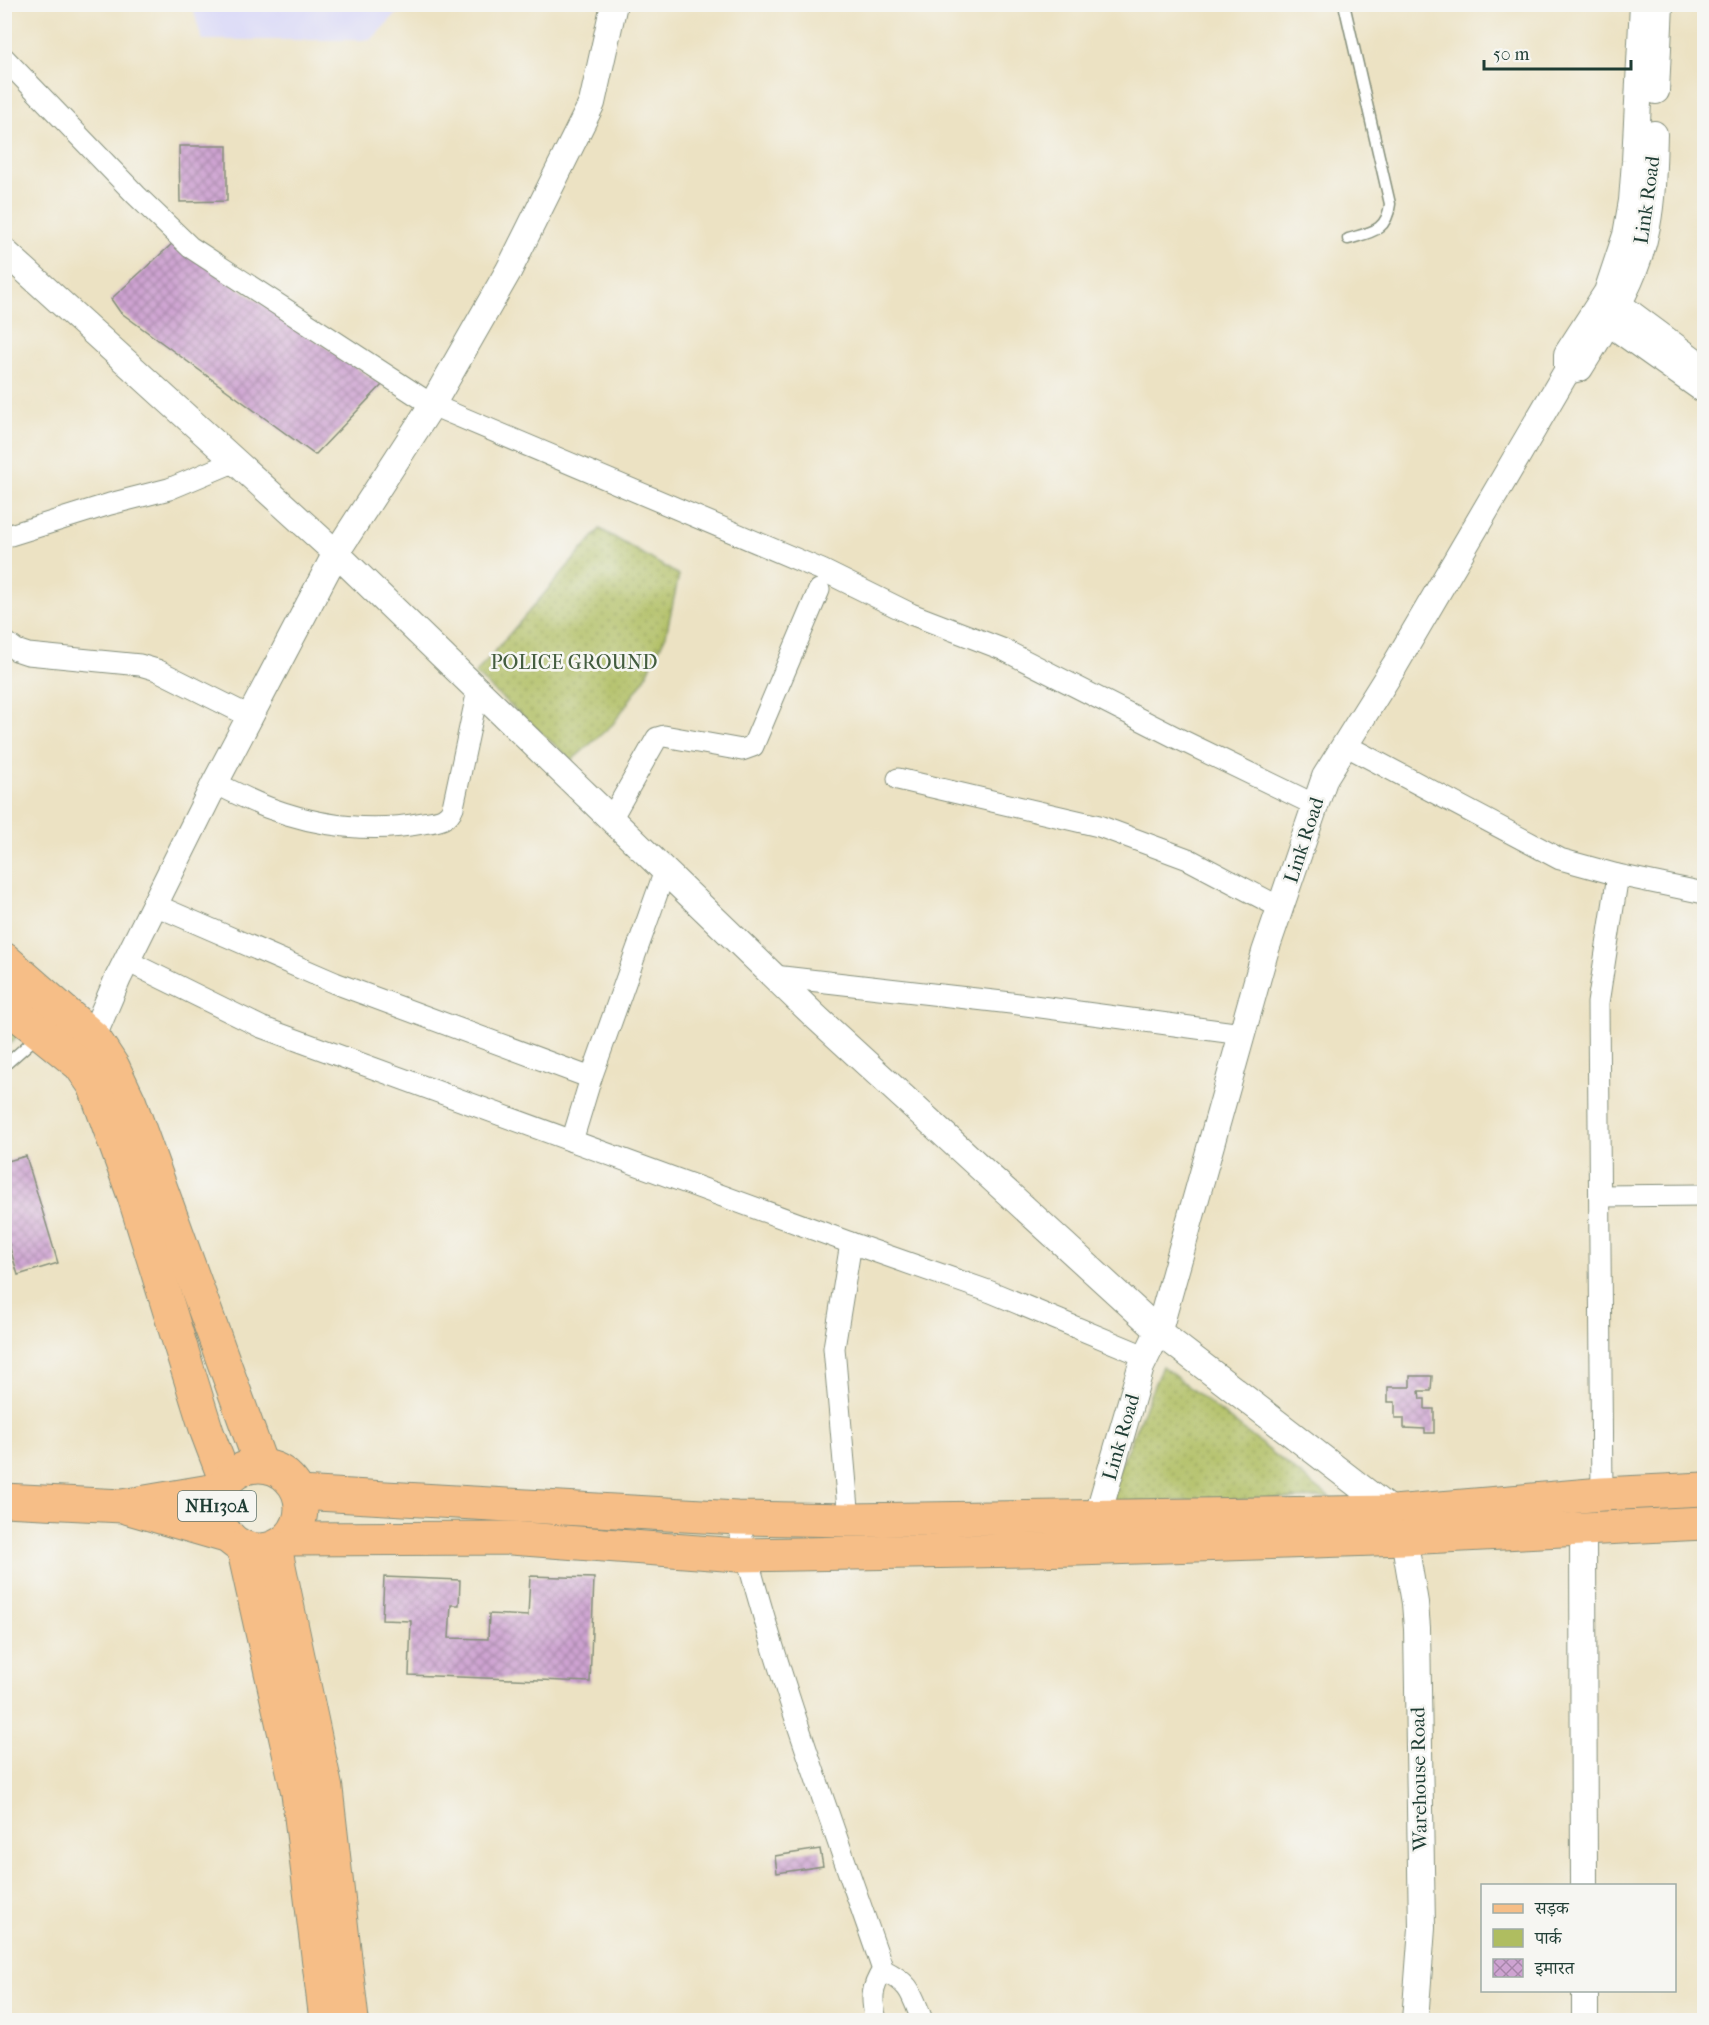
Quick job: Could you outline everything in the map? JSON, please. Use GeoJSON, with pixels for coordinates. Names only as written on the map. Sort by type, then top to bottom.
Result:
{"type":"FeatureCollection","features":[{"type":"Feature","properties":{"kind":"main road"},"geometry":{"type":"LineString","coordinates":[[4,959],[87,1052],[94,1085],[134,1196],[224,1485]]}},
{"type":"Feature","properties":{"kind":"main road"},"geometry":{"type":"LineString","coordinates":[[4,996],[22,1018],[40,1034],[87,1052],[113,1067],[130,1103],[261,1465]]}},
{"type":"Feature","properties":{"kind":"main road","name":"NH130A"},"geometry":{"type":"LineString","coordinates":[[4,1500],[122,1506],[224,1485],[241,1470],[261,1465],[277,1469],[290,1479],[299,1493]]}},
{"type":"Feature","properties":{"kind":"main road","name":"NH130A"},"geometry":{"type":"LineString","coordinates":[[224,1485],[217,1508],[220,1524],[236,1542],[298,1793],[326,2020]]}},
{"type":"Feature","properties":{"kind":"main road"},"geometry":{"type":"LineString","coordinates":[[1399,1525],[1602,1494],[1704,1489]]}},
{"type":"Feature","properties":{"kind":"main road"},"geometry":{"type":"LineString","coordinates":[[281,1543],[298,1526],[302,1510],[299,1493],[736,1518],[849,1520],[1104,1533]]}},
{"type":"Feature","properties":{"kind":"main road","name":"NH130A"},"geometry":{"type":"LineString","coordinates":[[122,1506],[259,1550],[281,1543]]}},
{"type":"Feature","properties":{"kind":"main road"},"geometry":{"type":"LineString","coordinates":[[281,1543],[511,1538],[746,1555],[1104,1533],[1399,1525],[1583,1529],[1704,1523]]}},
{"type":"Feature","properties":{"kind":"main road"},"geometry":{"type":"LineString","coordinates":[[281,1543],[326,1789],[352,2020]]}},
{"type":"Feature","properties":{"kind":"street"},"geometry":{"type":"LineString","coordinates":[[87,1052],[127,960],[215,783],[336,553],[432,405],[509,270],[592,103],[614,4]]}},
{"type":"Feature","properties":{"kind":"street","name":"Link Road"},"geometry":{"type":"LineString","coordinates":[[1104,1533],[1141,1367],[1159,1330],[1265,952],[1325,777],[1401,655],[1567,371],[1567,354],[1607,292],[1626,235],[1632,201],[1642,4]]}},
{"type":"Feature","properties":{"kind":"street","name":"Link Road"},"geometry":{"type":"LineString","coordinates":[[1567,371],[1580,368],[1613,314],[1640,253],[1647,228],[1652,196],[1660,4]]}},
{"type":"Feature","properties":{"kind":"street"},"geometry":{"type":"LineString","coordinates":[[4,58],[136,195],[190,247],[432,405],[822,570],[911,614],[1002,649],[1315,805]]}},
{"type":"Feature","properties":{"kind":"street"},"geometry":{"type":"LineString","coordinates":[[4,251],[336,553],[774,976],[1163,1335],[1399,1525]]}},
{"type":"Feature","properties":{"kind":"street"},"geometry":{"type":"LineString","coordinates":[[1613,314],[1704,368]]}},
{"type":"Feature","properties":{"kind":"street"},"geometry":{"type":"LineString","coordinates":[[1613,314],[1704,390]]}},
{"type":"Feature","properties":{"kind":"street"},"geometry":{"type":"LineString","coordinates":[[4,537],[110,504],[170,489],[236,461]]}},
{"type":"Feature","properties":{"kind":"street"},"geometry":{"type":"LineString","coordinates":[[611,819],[657,738],[664,735],[742,750],[753,746],[819,590]]}},
{"type":"Feature","properties":{"kind":"street"},"geometry":{"type":"LineString","coordinates":[[4,641],[16,650],[28,654],[140,665],[157,669],[249,716]]}},
{"type":"Feature","properties":{"kind":"street"},"geometry":{"type":"LineString","coordinates":[[215,783],[269,808],[319,823],[395,828],[441,820],[448,816],[453,807],[478,690]]}},
{"type":"Feature","properties":{"kind":"street"},"geometry":{"type":"LineString","coordinates":[[1345,745],[1560,859],[1618,875],[1704,893]]}},
{"type":"Feature","properties":{"kind":"street"},"geometry":{"type":"LineString","coordinates":[[898,779],[1099,826],[1188,859],[1281,908]]}},
{"type":"Feature","properties":{"kind":"street"},"geometry":{"type":"LineString","coordinates":[[572,1141],[591,1078],[665,871]]}},
{"type":"Feature","properties":{"kind":"street"},"geometry":{"type":"LineString","coordinates":[[1602,1494],[1598,1003],[1618,875]]}},
{"type":"Feature","properties":{"kind":"street"},"geometry":{"type":"LineString","coordinates":[[155,905],[335,983],[591,1078]]}},
{"type":"Feature","properties":{"kind":"street"},"geometry":{"type":"LineString","coordinates":[[127,960],[261,1027],[991,1292],[1147,1357]]}},
{"type":"Feature","properties":{"kind":"street"},"geometry":{"type":"LineString","coordinates":[[774,976],[1011,1003],[1242,1034]]}},
{"type":"Feature","properties":{"kind":"street"},"geometry":{"type":"LineString","coordinates":[[1600,1196],[1704,1195]]}},
{"type":"Feature","properties":{"kind":"street"},"geometry":{"type":"LineString","coordinates":[[849,1520],[834,1348],[851,1243]]}},
{"type":"Feature","properties":{"kind":"street"},"geometry":{"type":"LineString","coordinates":[[736,1518],[797,1723],[883,1970],[900,1979],[908,1988],[922,2020]]}},
{"type":"Feature","properties":{"kind":"street","name":"Warehouse Road"},"geometry":{"type":"LineString","coordinates":[[1399,1525],[1415,1603],[1418,1640],[1422,1928],[1414,2020]]}},
{"type":"Feature","properties":{"kind":"street"},"geometry":{"type":"LineString","coordinates":[[1583,1529],[1584,1884]]}},
{"type":"Feature","properties":{"kind":"street"},"geometry":{"type":"LineString","coordinates":[[876,2020],[873,2007],[874,1985],[883,1970]]}},
{"type":"Feature","properties":{"kind":"street"},"geometry":{"type":"LineString","coordinates":[[1585,1992],[1585,2020]]}},
{"type":"Feature","properties":{"kind":"lane"},"geometry":{"type":"LineString","coordinates":[[1344,4],[1390,204],[1389,217],[1382,226],[1372,232],[1348,239]]}},
{"type":"Feature","properties":{"kind":"lane"},"geometry":{"type":"LineString","coordinates":[[4,1066],[40,1034]]}},
{"type":"Feature","properties":{"kind":"shaded area"},"geometry":{"type":"Polygon","coordinates":[[[192,4],[427,5],[396,14],[371,40],[202,40],[192,4]]]}},
{"type":"Feature","properties":{"kind":"green space","name":"POLICE GROUND"},"geometry":{"type":"Polygon","coordinates":[[[600,529],[679,575],[666,635],[645,678],[613,724],[572,760],[475,674],[600,529]]]}},
{"type":"Feature","properties":{"kind":"green space"},"geometry":{"type":"Polygon","coordinates":[[[5,1018],[18,1036],[5,1049],[5,1018]]]}},
{"type":"Feature","properties":{"kind":"green space"},"geometry":{"type":"Polygon","coordinates":[[[1162,1366],[1330,1498],[1105,1503],[1162,1366]]]}},
{"type":"Feature","properties":{"kind":"building"},"geometry":{"type":"Polygon","coordinates":[[[179,146],[227,146],[227,201],[180,202],[179,146]]]}},
{"type":"Feature","properties":{"kind":"building"},"geometry":{"type":"Polygon","coordinates":[[[173,243],[382,385],[315,455],[120,312],[111,299],[173,243]]]}},
{"type":"Feature","properties":{"kind":"building"},"geometry":{"type":"Polygon","coordinates":[[[26,1156],[58,1263],[18,1275],[4,1228],[4,1162],[26,1156]]]}},
{"type":"Feature","properties":{"kind":"building"},"geometry":{"type":"Polygon","coordinates":[[[1410,1376],[1432,1376],[1431,1391],[1419,1391],[1420,1399],[1425,1399],[1425,1409],[1434,1409],[1434,1433],[1425,1433],[1425,1429],[1404,1428],[1404,1418],[1395,1418],[1395,1402],[1388,1402],[1388,1387],[1410,1387],[1410,1376]]]}},
{"type":"Feature","properties":{"kind":"building"},"geometry":{"type":"Polygon","coordinates":[[[530,1576],[594,1578],[590,1682],[409,1675],[411,1621],[382,1620],[384,1577],[460,1580],[459,1605],[451,1605],[449,1638],[488,1639],[489,1614],[528,1616],[530,1576]]]}},
{"type":"Feature","properties":{"kind":"building"},"geometry":{"type":"Polygon","coordinates":[[[820,1849],[823,1866],[777,1873],[775,1856],[820,1849]]]}}]}
